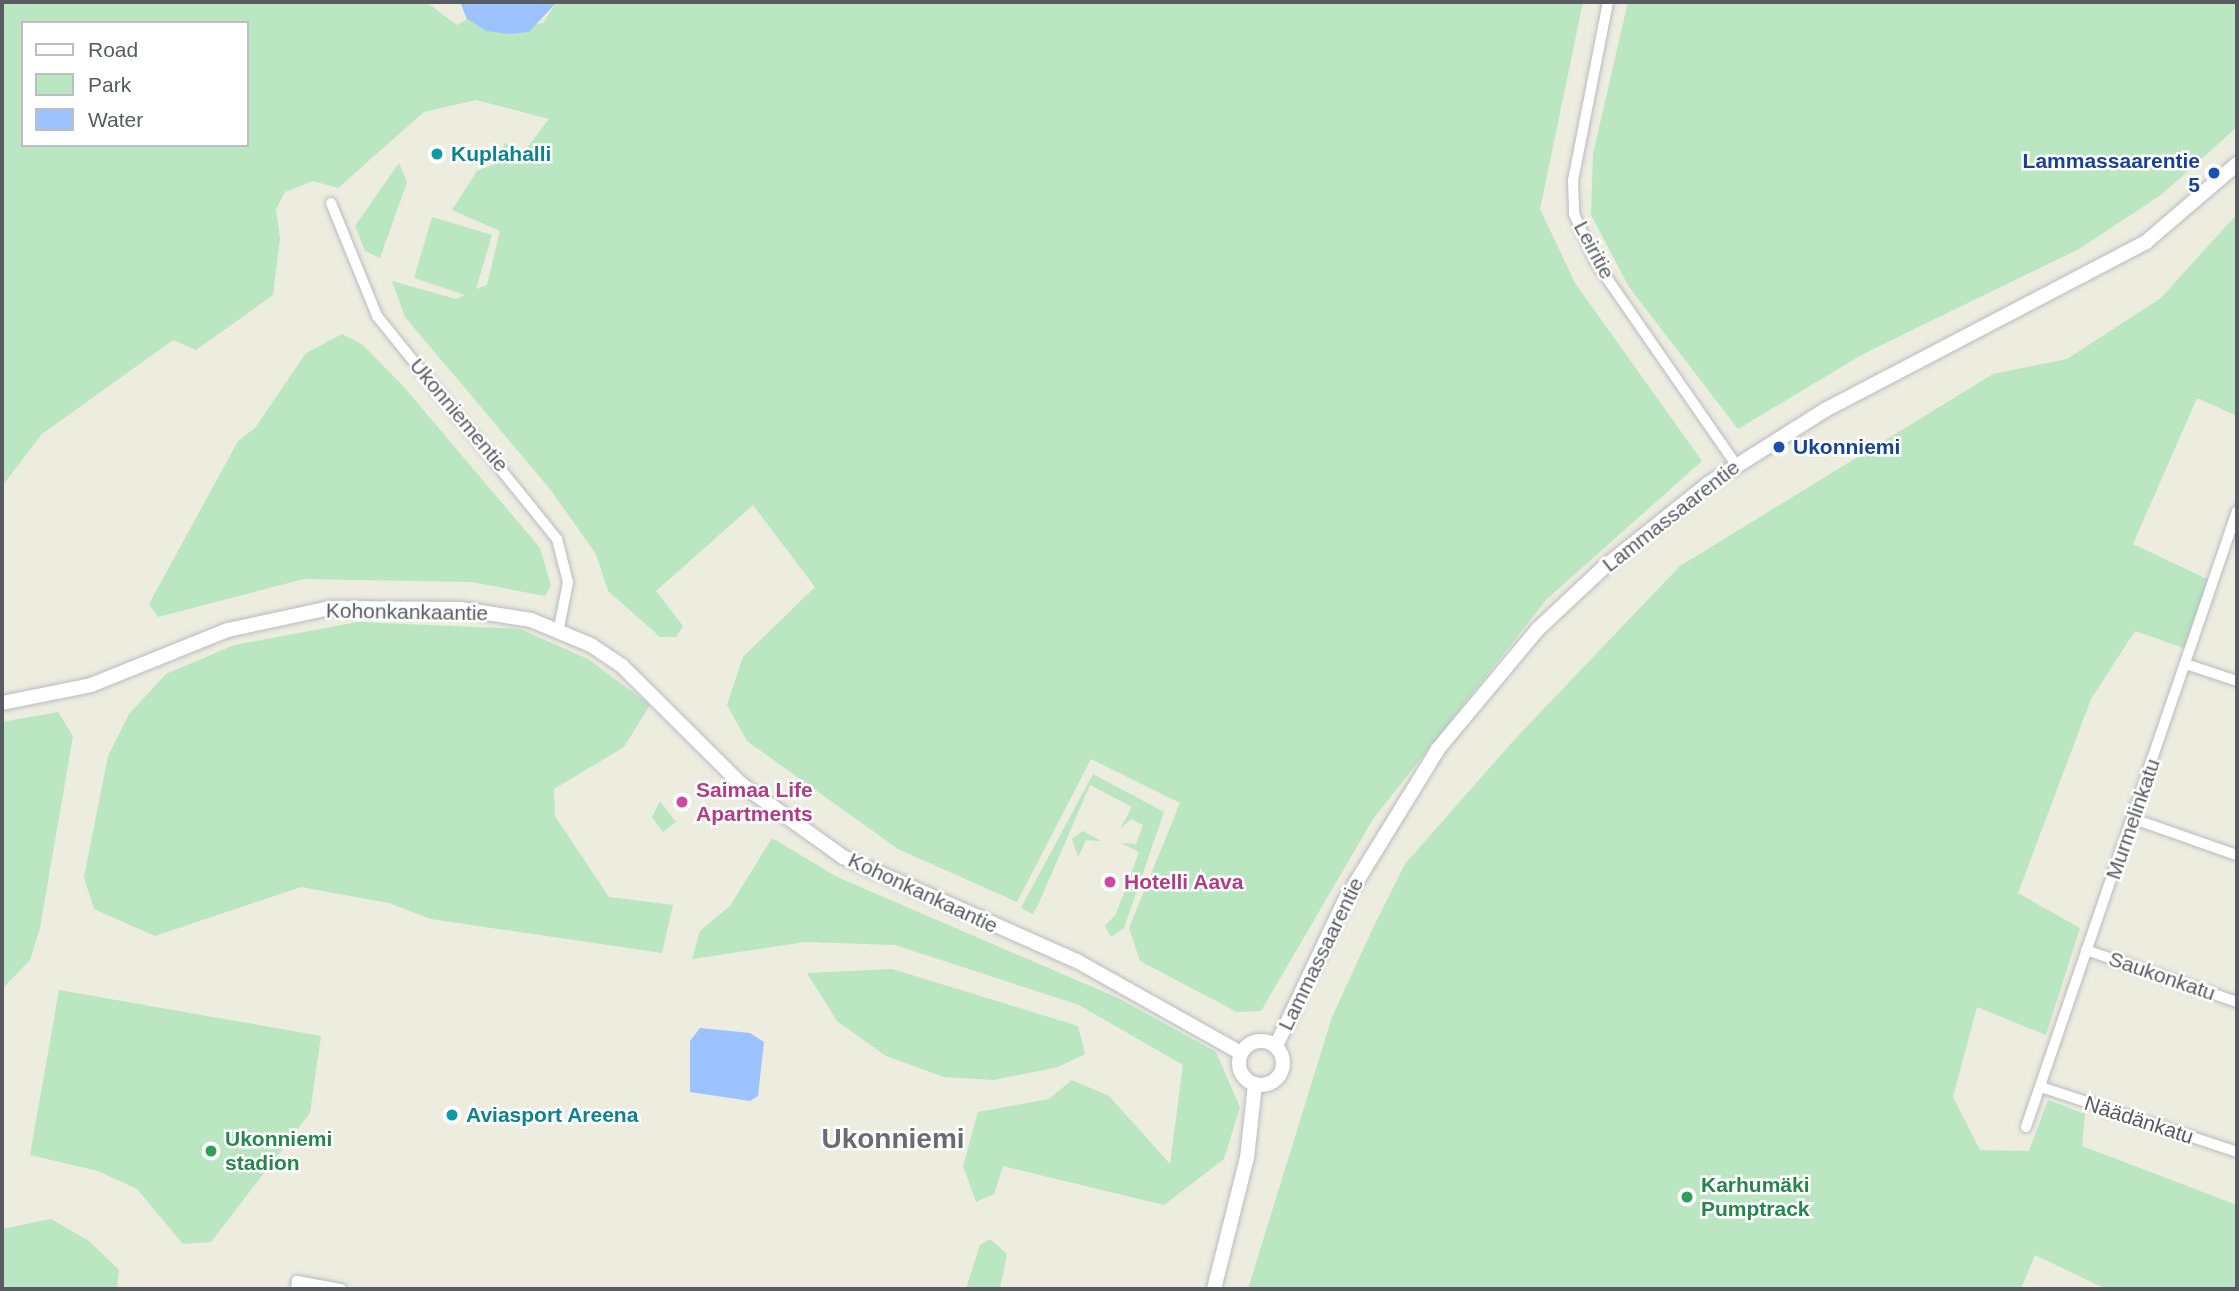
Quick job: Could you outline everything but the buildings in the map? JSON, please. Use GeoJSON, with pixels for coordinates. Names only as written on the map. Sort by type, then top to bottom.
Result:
{"type":"FeatureCollection","features":[{"type":"Feature","properties":{"kind":"street","name":"Leiritie"},"geometry":{"type":"LineString","coordinates":[[1608,2],[1573,180],[1574,214],[1595,261],[1736,464]]}},
{"type":"Feature","properties":{"kind":"street","name":"Lammassaarentie"},"geometry":{"type":"LineString","coordinates":[[1276,1046],[1344,902],[1438,749],[1538,629],[1603,568],[1736,464],[1890,373],[2125,256],[2189,211],[2237,164]]}},
{"type":"Feature","properties":{"kind":"street","name":"Ukonniementie"},"geometry":{"type":"LineString","coordinates":[[331,203],[377,316],[557,539],[568,582],[559,628]]}},
{"type":"Feature","properties":{"kind":"street","name":"Murmelinkatu"},"geometry":{"type":"LineString","coordinates":[[2026,1127],[2134,819],[2237,511]]}},
{"type":"Feature","properties":{"kind":"street","name":"Kohonkankaantie"},"geometry":{"type":"LineString","coordinates":[[2,703],[91,685],[228,630],[330,608],[461,609],[559,628],[622,666],[741,784],[843,857],[1077,961],[1241,1053]]}},
{"type":"Feature","properties":{"kind":"street"},"geometry":{"type":"LineString","coordinates":[[2186,664],[2237,681]]}},
{"type":"Feature","properties":{"kind":"street"},"geometry":{"type":"LineString","coordinates":[[2134,819],[2237,855]]}},
{"type":"Feature","properties":{"kind":"street","name":"Saukonkatu"},"geometry":{"type":"LineString","coordinates":[[2086,950],[2237,1002]]}},
{"type":"Feature","properties":{"kind":"street"},"geometry":{"type":"LineString","coordinates":[[1261,1041],[1276,1046],[1283,1061],[1279,1077],[1255,1084],[1241,1072],[1241,1053],[1261,1041]]}},
{"type":"Feature","properties":{"kind":"street"},"geometry":{"type":"LineString","coordinates":[[1214,1289],[1249,1147],[1255,1084]]}},
{"type":"Feature","properties":{"kind":"street","name":"Näädänkatu"},"geometry":{"type":"LineString","coordinates":[[2041,1087],[2237,1152]]}},
{"type":"Feature","properties":{"kind":"street"},"geometry":{"type":"LineString","coordinates":[[296,1289],[297,1281],[341,1289]]}},
{"type":"Feature","properties":{"kind":"green space"},"geometry":{"type":"Polygon","coordinates":[[[2,2],[426,2],[457,25],[467,19],[486,31],[543,23],[557,2],[1583,2],[1540,209],[1575,283],[1702,461],[1547,599],[1373,819],[1261,1011],[1237,1012],[1140,961],[1129,928],[1180,803],[1091,759],[1017,902],[898,849],[747,741],[727,705],[743,657],[815,587],[753,505],[656,591],[683,626],[676,637],[660,637],[608,591],[596,554],[550,489],[405,317],[392,281],[456,299],[465,295],[414,278],[432,217],[492,235],[476,289],[487,285],[500,231],[452,210],[477,171],[497,163],[505,143],[524,152],[549,119],[476,100],[424,112],[338,188],[313,181],[285,192],[276,209],[280,239],[273,295],[196,350],[173,340],[42,434],[2,486],[2,2]]]}},
{"type":"Feature","properties":{"kind":"green space"},"geometry":{"type":"Polygon","coordinates":[[[1628,2],[2237,2],[2237,127],[2161,195],[2079,249],[1865,353],[1738,429],[1629,287],[1591,215],[1593,154],[1628,2]]]}},
{"type":"Feature","properties":{"kind":"green space"},"geometry":{"type":"Polygon","coordinates":[[[399,163],[407,182],[380,258],[365,251],[355,226],[399,163]]]}},
{"type":"Feature","properties":{"kind":"green space"},"geometry":{"type":"Polygon","coordinates":[[[2237,214],[2237,416],[2197,398],[2133,544],[2209,580],[2184,648],[2135,631],[2091,699],[2018,893],[2080,928],[2046,1035],[1977,1007],[1953,1097],[1980,1150],[2029,1151],[2048,1100],[2085,1114],[2082,1146],[2237,1205],[2237,1289],[2106,1289],[2035,1255],[2021,1289],[1248,1289],[1332,1017],[1373,928],[1405,864],[1515,739],[1680,566],[1993,374],[2067,359],[2161,298],[2237,214]]]}},
{"type":"Feature","properties":{"kind":"green space"},"geometry":{"type":"Polygon","coordinates":[[[342,334],[362,344],[404,387],[540,548],[551,586],[545,596],[472,582],[304,579],[158,617],[149,604],[238,441],[255,428],[306,353],[342,334]]]}},
{"type":"Feature","properties":{"kind":"green space"},"geometry":{"type":"Polygon","coordinates":[[[358,622],[520,629],[588,659],[650,705],[624,747],[554,789],[555,816],[609,897],[673,905],[662,953],[431,919],[389,903],[301,887],[155,936],[94,909],[84,877],[108,756],[129,714],[166,674],[234,645],[358,622]]]}},
{"type":"Feature","properties":{"kind":"green space"},"geometry":{"type":"Polygon","coordinates":[[[58,712],[73,736],[40,928],[30,960],[2,989],[2,722],[58,712]]]}},
{"type":"Feature","properties":{"kind":"green space"},"geometry":{"type":"Polygon","coordinates":[[[1093,774],[1164,812],[1124,928],[1111,937],[1105,926],[1116,914],[1139,852],[1121,843],[1136,844],[1143,825],[1131,819],[1120,829],[1132,807],[1090,785],[1033,914],[1021,908],[1093,774]]]}},
{"type":"Feature","properties":{"kind":"green space"},"geometry":{"type":"Polygon","coordinates":[[[660,801],[676,822],[663,832],[652,817],[660,801]]]}},
{"type":"Feature","properties":{"kind":"green space"},"geometry":{"type":"Polygon","coordinates":[[[1083,831],[1101,841],[1086,840],[1078,857],[1072,839],[1083,831]]]}},
{"type":"Feature","properties":{"kind":"green space"},"geometry":{"type":"Polygon","coordinates":[[[772,838],[837,877],[1118,998],[1216,1052],[1240,1107],[1224,1159],[1164,1205],[1003,1166],[994,1194],[976,1202],[963,1166],[978,1112],[1049,1099],[1072,1080],[1109,1096],[1170,1164],[1183,1065],[1079,1005],[895,945],[805,942],[692,959],[700,931],[730,906],[772,838]]]}},
{"type":"Feature","properties":{"kind":"green space"},"geometry":{"type":"Polygon","coordinates":[[[892,969],[1078,1026],[1085,1054],[1058,1067],[993,1080],[944,1077],[886,1056],[837,1021],[807,973],[892,969]]]}},
{"type":"Feature","properties":{"kind":"green space","name":"Ukonniemi stadion"},"geometry":{"type":"Polygon","coordinates":[[[59,990],[321,1036],[310,1113],[211,1242],[183,1244],[137,1189],[98,1171],[30,1155],[59,990]]]}},
{"type":"Feature","properties":{"kind":"green space"},"geometry":{"type":"Polygon","coordinates":[[[51,1219],[89,1241],[119,1270],[117,1289],[2,1289],[2,1229],[51,1219]]]}},
{"type":"Feature","properties":{"kind":"green space"},"geometry":{"type":"Polygon","coordinates":[[[990,1239],[1007,1254],[1000,1289],[966,1289],[980,1245],[990,1239]]]}},
{"type":"Feature","properties":{"kind":"water"},"geometry":{"type":"Polygon","coordinates":[[[460,2],[557,2],[529,32],[509,34],[486,31],[467,19],[460,2]]]}},
{"type":"Feature","properties":{"kind":"water"},"geometry":{"type":"Polygon","coordinates":[[[700,1028],[750,1033],[764,1042],[758,1096],[750,1101],[690,1092],[690,1041],[700,1028]]]}},
{"type":"Feature","properties":{"kind":"place","name":"Kuplahalli"},"geometry":{"type":"Point","coordinates":[437,154]}},
{"type":"Feature","properties":{"kind":"place","name":"Lammassaarentie 5"},"geometry":{"type":"Point","coordinates":[2214,173]}},
{"type":"Feature","properties":{"kind":"place","name":"Ukonniemi"},"geometry":{"type":"Point","coordinates":[1779,447]}},
{"type":"Feature","properties":{"kind":"place","name":"Saimaa Life Apartments"},"geometry":{"type":"Point","coordinates":[682,802]}},
{"type":"Feature","properties":{"kind":"place","name":"Hotelli Aava"},"geometry":{"type":"Point","coordinates":[1110,882]}},
{"type":"Feature","properties":{"kind":"place","name":"Aviasport Areena"},"geometry":{"type":"Point","coordinates":[452,1115]}},
{"type":"Feature","properties":{"kind":"place","name":"Ukonniemi stadion"},"geometry":{"type":"Point","coordinates":[211,1151]}},
{"type":"Feature","properties":{"kind":"place","name":"Karhumäki Pumptrack"},"geometry":{"type":"Point","coordinates":[1687,1197]}},
{"type":"Feature","properties":{"kind":"district","name":"Ukonniemi"},"geometry":{"type":"Point","coordinates":[893,1139]}}]}
